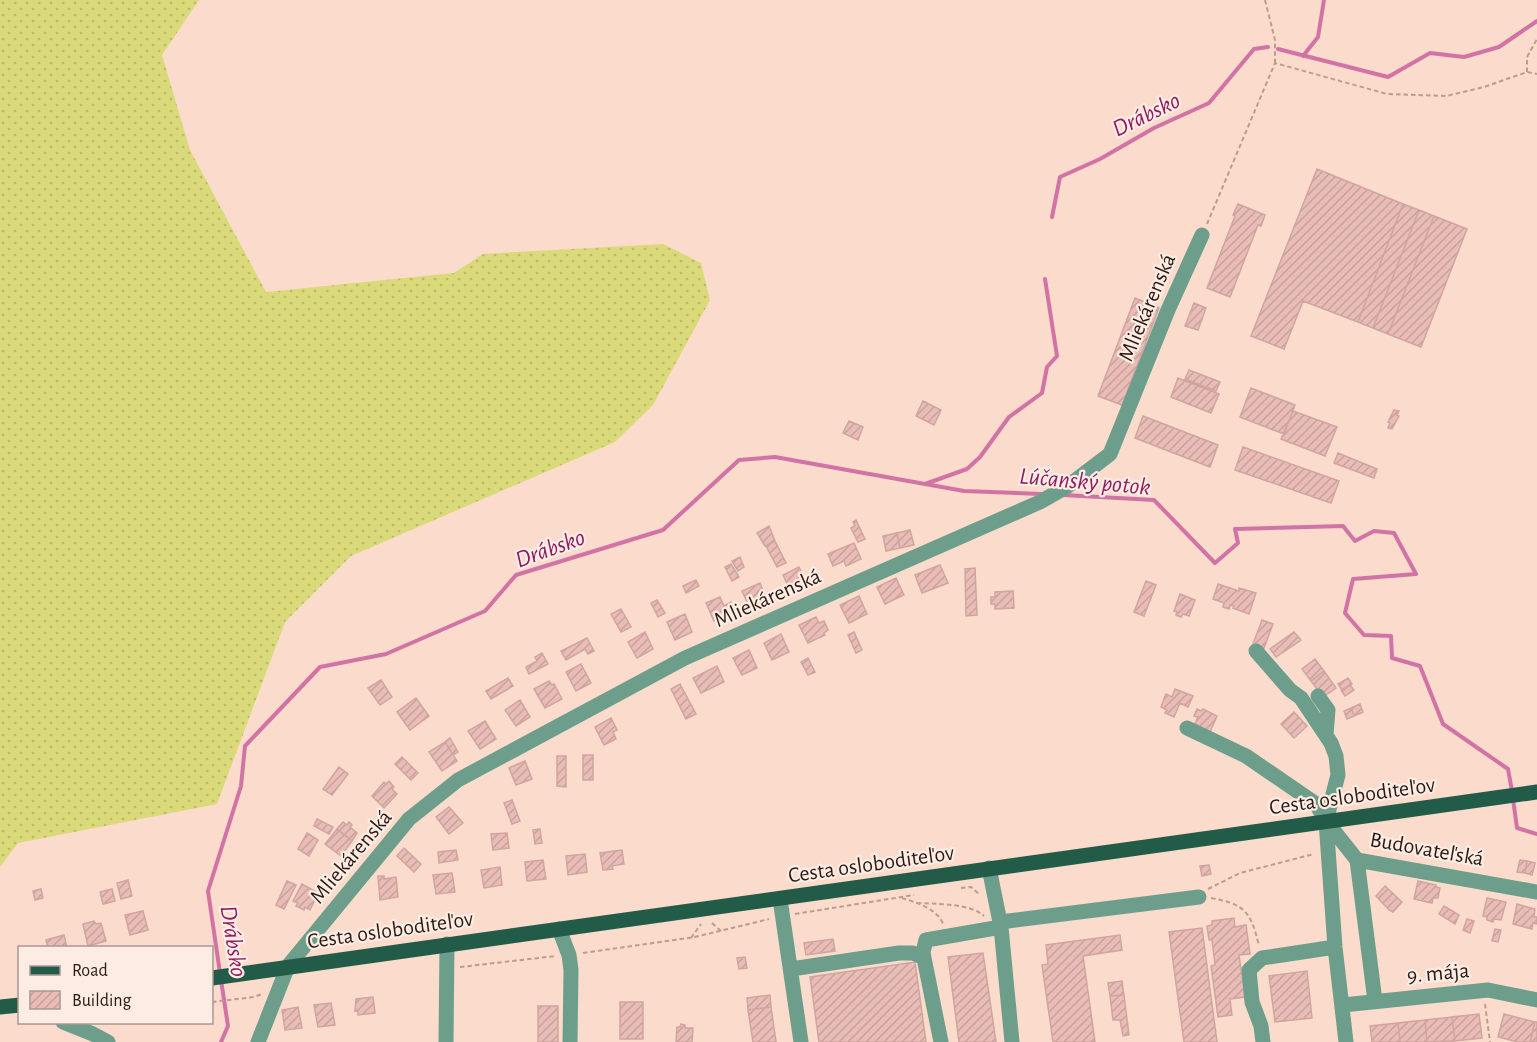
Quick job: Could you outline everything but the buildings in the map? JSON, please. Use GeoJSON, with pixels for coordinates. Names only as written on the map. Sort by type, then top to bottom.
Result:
{"type":"FeatureCollection","features":[{"type":"Feature","properties":{"kind":"main road","name":"Cesta osloboditeľov"},"geometry":{"type":"LineString","coordinates":[[213,978],[1537,792]]}},
{"type":"Feature","properties":{"kind":"main road"},"geometry":{"type":"LineString","coordinates":[[0,1007],[18,1005]]}},
{"type":"Feature","properties":{"kind":"street","name":"Mliekárenská"},"geometry":{"type":"LineString","coordinates":[[258,1042],[288,966],[409,819],[459,780],[685,658],[1040,502],[1068,486],[1110,454],[1168,310],[1202,235]]}},
{"type":"Feature","properties":{"kind":"street"},"geometry":{"type":"LineString","coordinates":[[1256,651],[1290,690],[1301,698],[1326,735],[1336,756],[1338,775],[1326,821],[1335,947],[1346,1042]]}},
{"type":"Feature","properties":{"kind":"street"},"geometry":{"type":"LineString","coordinates":[[1318,696],[1328,710],[1326,735]]}},
{"type":"Feature","properties":{"kind":"street","name":"Budovateľská"},"geometry":{"type":"LineString","coordinates":[[1187,728],[1246,756],[1316,804],[1326,821],[1357,860],[1537,892]]}},
{"type":"Feature","properties":{"kind":"street"},"geometry":{"type":"LineString","coordinates":[[1357,860],[1375,1000]]}},
{"type":"Feature","properties":{"kind":"street"},"geometry":{"type":"LineString","coordinates":[[989,868],[994,921],[1012,1042]]}},
{"type":"Feature","properties":{"kind":"street"},"geometry":{"type":"LineString","coordinates":[[941,1042],[923,952],[926,940],[946,937],[994,921],[1199,897]]}},
{"type":"Feature","properties":{"kind":"street"},"geometry":{"type":"LineString","coordinates":[[780,899],[801,1042]]}},
{"type":"Feature","properties":{"kind":"street"},"geometry":{"type":"LineString","coordinates":[[559,929],[569,955],[571,970],[570,1042]]}},
{"type":"Feature","properties":{"kind":"street"},"geometry":{"type":"LineString","coordinates":[[446,1042],[447,944]]}},
{"type":"Feature","properties":{"kind":"street"},"geometry":{"type":"LineString","coordinates":[[1263,1042],[1261,1026],[1252,1002],[1250,970],[1262,958],[1335,947]]}},
{"type":"Feature","properties":{"kind":"street"},"geometry":{"type":"LineString","coordinates":[[791,969],[899,953],[913,953],[924,958]]}},
{"type":"Feature","properties":{"kind":"street","name":"9. mája"},"geometry":{"type":"LineString","coordinates":[[1343,1005],[1488,990],[1537,1000]]}},
{"type":"Feature","properties":{"kind":"street"},"geometry":{"type":"LineString","coordinates":[[66,1024],[108,1042]]}},
{"type":"Feature","properties":{"kind":"path"},"geometry":{"type":"LineString","coordinates":[[1202,235],[1275,63],[1275,40],[1266,0]]}},
{"type":"Feature","properties":{"kind":"path"},"geometry":{"type":"LineString","coordinates":[[1527,72],[1527,57],[1537,39]]}},
{"type":"Feature","properties":{"kind":"path"},"geometry":{"type":"LineString","coordinates":[[1275,63],[1387,94],[1446,96],[1484,87],[1527,72],[1537,74]]}},
{"type":"Feature","properties":{"kind":"path"},"geometry":{"type":"LineString","coordinates":[[1199,897],[1212,887],[1240,873],[1314,854]]}},
{"type":"Feature","properties":{"kind":"path"},"geometry":{"type":"LineString","coordinates":[[960,888],[971,887],[983,898]]}},
{"type":"Feature","properties":{"kind":"path"},"geometry":{"type":"LineString","coordinates":[[790,915],[919,894]]}},
{"type":"Feature","properties":{"kind":"path"},"geometry":{"type":"LineString","coordinates":[[899,897],[917,903],[978,911],[994,921]]}},
{"type":"Feature","properties":{"kind":"path"},"geometry":{"type":"LineString","coordinates":[[1199,897],[1232,902],[1241,907],[1254,926],[1262,958]]}},
{"type":"Feature","properties":{"kind":"path"},"geometry":{"type":"LineString","coordinates":[[917,903],[941,919],[946,937]]}},
{"type":"Feature","properties":{"kind":"path"},"geometry":{"type":"LineString","coordinates":[[455,967],[569,955],[691,938],[777,917]]}},
{"type":"Feature","properties":{"kind":"path"},"geometry":{"type":"LineString","coordinates":[[712,923],[721,931]]}},
{"type":"Feature","properties":{"kind":"path"},"geometry":{"type":"LineString","coordinates":[[691,938],[701,924]]}},
{"type":"Feature","properties":{"kind":"path"},"geometry":{"type":"LineString","coordinates":[[213,1002],[240,998]]}},
{"type":"Feature","properties":{"kind":"path"},"geometry":{"type":"LineString","coordinates":[[1485,1004],[1490,1042]]}},
{"type":"Feature","properties":{"kind":"shaded area"},"geometry":{"type":"Polygon","coordinates":[[[0,0],[199,0],[162,55],[190,150],[266,292],[454,273],[483,254],[663,244],[701,263],[710,300],[653,405],[615,442],[351,556],[285,622],[217,804],[18,843],[0,867],[0,0]]]}},
{"type":"Feature","properties":{"kind":"waterway"},"geometry":{"type":"LineString","coordinates":[[1303,56],[1318,37],[1324,0]]}},
{"type":"Feature","properties":{"kind":"waterway","name":"Drábsko"},"geometry":{"type":"LineString","coordinates":[[1278,49],[1388,77],[1430,53],[1464,57],[1499,47],[1537,21]]}},
{"type":"Feature","properties":{"kind":"waterway","name":"Drábsko"},"geometry":{"type":"LineString","coordinates":[[1052,217],[1060,177],[1100,159],[1154,128],[1209,103],[1254,49],[1268,47]]}},
{"type":"Feature","properties":{"kind":"waterway","name":"Drábsko"},"geometry":{"type":"LineString","coordinates":[[925,484],[967,469],[980,457],[1009,417],[1042,393],[1047,367],[1057,356],[1045,279]]}},
{"type":"Feature","properties":{"kind":"waterway","name":"Drábsko"},"geometry":{"type":"LineString","coordinates":[[220,973],[208,891],[241,786],[245,746],[320,667],[386,654],[485,611],[516,575],[663,530],[739,460],[775,457],[964,491],[1041,494]]}},
{"type":"Feature","properties":{"kind":"waterway","name":"Lúčanský potok"},"geometry":{"type":"LineString","coordinates":[[1063,495],[1154,500],[1215,563],[1238,543],[1235,529],[1343,526],[1355,541],[1374,531],[1394,533],[1416,574],[1353,579],[1345,613],[1364,635],[1391,636],[1392,658],[1420,666],[1443,724],[1508,769],[1512,791]]}},
{"type":"Feature","properties":{"kind":"waterway","name":"Lúčanský potok"},"geometry":{"type":"LineString","coordinates":[[1513,799],[1517,828],[1537,834]]}},
{"type":"Feature","properties":{"kind":"waterway","name":"Drábsko"},"geometry":{"type":"LineString","coordinates":[[221,980],[228,1026],[221,1042]]}}]}
